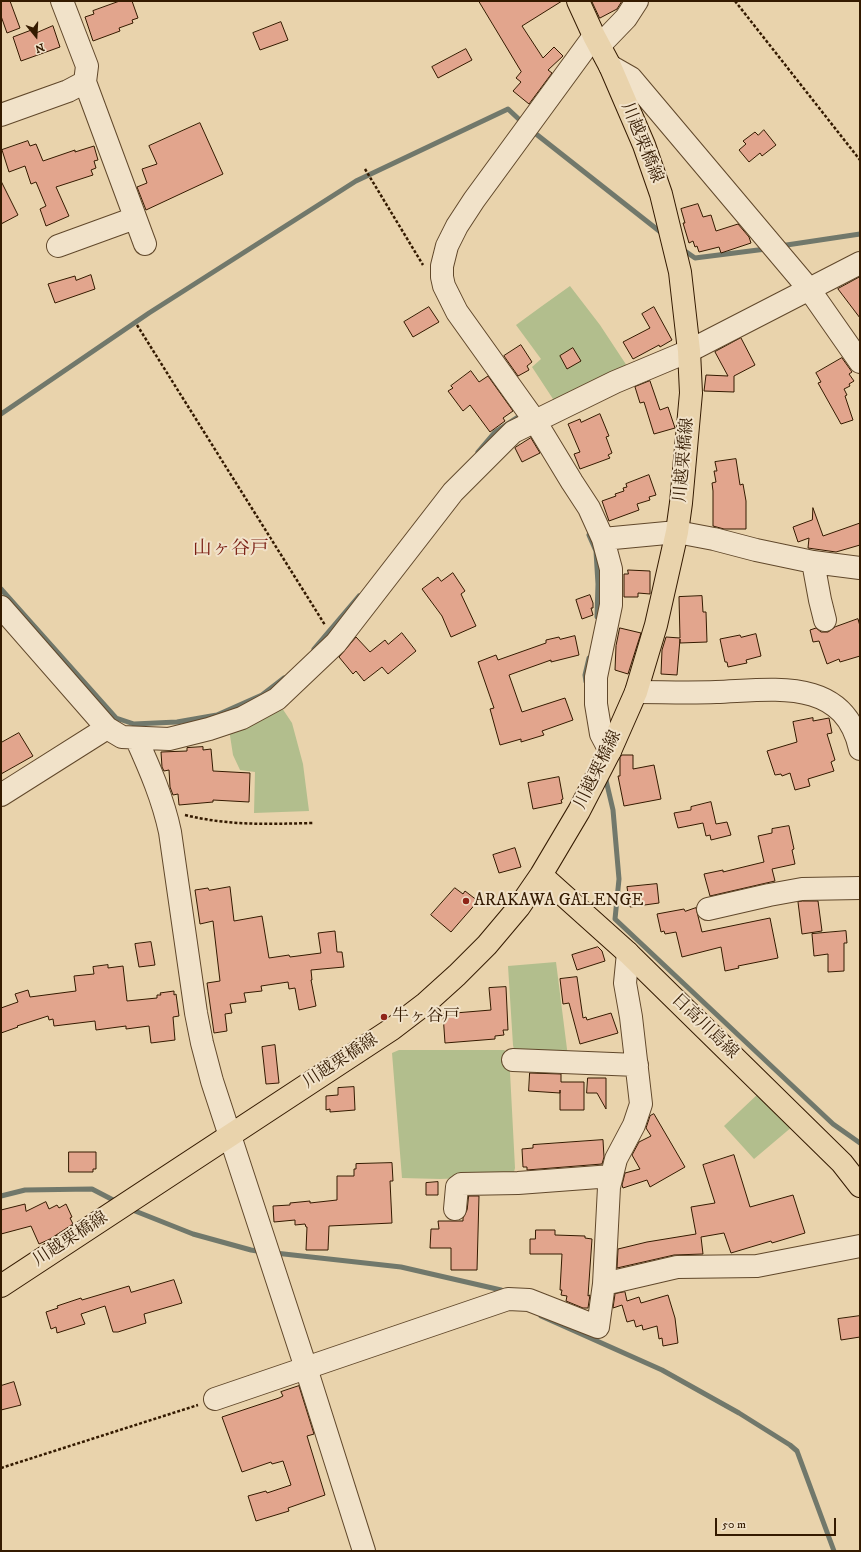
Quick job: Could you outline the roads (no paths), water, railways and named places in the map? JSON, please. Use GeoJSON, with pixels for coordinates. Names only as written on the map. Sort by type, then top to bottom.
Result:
{"type":"FeatureCollection","features":[{"type":"Feature","properties":{"kind":"main road","name":"川越栗橋線"},"geometry":{"type":"LineString","coordinates":[[1,1286],[385,1033],[426,1004],[458,975],[487,945],[519,907],[541,875],[579,811],[610,751],[636,692],[656,625],[677,532],[690,393],[690,351],[680,272],[661,194],[644,145],[610,66],[578,1]]}},
{"type":"Feature","properties":{"kind":"main road","name":"日高川島線"},"geometry":{"type":"LineString","coordinates":[[541,875],[628,953],[842,1163],[860,1186]]}},
{"type":"Feature","properties":{"kind":"street"},"geometry":{"type":"LineString","coordinates":[[62,1],[87,66],[85,82],[145,244]]}},
{"type":"Feature","properties":{"kind":"street"},"geometry":{"type":"LineString","coordinates":[[610,751],[601,734],[596,704],[596,677],[611,605],[610,569],[603,539],[589,508],[535,420],[457,312],[444,286],[442,266],[447,246],[457,226],[474,200],[597,41],[626,18],[637,1]]}},
{"type":"Feature","properties":{"kind":"street"},"geometry":{"type":"LineString","coordinates":[[610,66],[631,78],[809,289],[860,362]]}},
{"type":"Feature","properties":{"kind":"street"},"geometry":{"type":"LineString","coordinates":[[1,115],[68,91],[85,82]]}},
{"type":"Feature","properties":{"kind":"street"},"geometry":{"type":"LineString","coordinates":[[58,246],[136,218]]}},
{"type":"Feature","properties":{"kind":"street"},"geometry":{"type":"LineString","coordinates":[[1,607],[107,728],[122,737],[169,739],[242,718],[276,699],[336,643],[453,492],[513,432],[615,382],[690,351],[860,263]]}},
{"type":"Feature","properties":{"kind":"street"},"geometry":{"type":"LineString","coordinates":[[603,539],[677,532],[813,562],[860,568]]}},
{"type":"Feature","properties":{"kind":"street"},"geometry":{"type":"LineString","coordinates":[[813,562],[825,620]]}},
{"type":"Feature","properties":{"kind":"street"},"geometry":{"type":"LineString","coordinates":[[636,692],[716,692],[770,688],[796,691],[825,698],[844,713],[857,735],[860,749]]}},
{"type":"Feature","properties":{"kind":"street"},"geometry":{"type":"LineString","coordinates":[[1,795],[107,728]]}},
{"type":"Feature","properties":{"kind":"street"},"geometry":{"type":"LineString","coordinates":[[136,738],[153,776],[165,810],[170,832],[182,922],[202,1043],[229,1136],[306,1368],[364,1551]]}},
{"type":"Feature","properties":{"kind":"street"},"geometry":{"type":"LineString","coordinates":[[708,909],[802,889],[860,888]]}},
{"type":"Feature","properties":{"kind":"street"},"geometry":{"type":"LineString","coordinates":[[215,1399],[516,1299],[598,1327],[604,1284],[609,1187],[616,1159],[634,1125],[641,1104],[625,983],[628,953]]}},
{"type":"Feature","properties":{"kind":"street"},"geometry":{"type":"LineString","coordinates":[[513,1060],[637,1065]]}},
{"type":"Feature","properties":{"kind":"street"},"geometry":{"type":"LineString","coordinates":[[455,1209],[457,1186],[461,1184],[612,1176]]}},
{"type":"Feature","properties":{"kind":"street"},"geometry":{"type":"LineString","coordinates":[[604,1284],[677,1268],[757,1266],[860,1246]]}},
{"type":"Feature","properties":{"kind":"waterway"},"geometry":{"type":"LineString","coordinates":[[1,414],[149,313],[356,181],[508,109],[524,124]]}},
{"type":"Feature","properties":{"kind":"waterway"},"geometry":{"type":"LineString","coordinates":[[531,130],[663,234]]}},
{"type":"Feature","properties":{"kind":"waterway"},"geometry":{"type":"LineString","coordinates":[[780,246],[860,234]]}},
{"type":"Feature","properties":{"kind":"waterway"},"geometry":{"type":"LineString","coordinates":[[682,249],[695,258],[766,249]]}},
{"type":"Feature","properties":{"kind":"waterway"},"geometry":{"type":"LineString","coordinates":[[478,452],[495,432],[521,415],[522,417]]}},
{"type":"Feature","properties":{"kind":"waterway"},"geometry":{"type":"LineString","coordinates":[[589,535],[596,551],[598,584],[597,617]]}},
{"type":"Feature","properties":{"kind":"waterway"},"geometry":{"type":"LineString","coordinates":[[1,589],[116,718],[134,724],[177,722],[217,715],[262,695],[284,678]]}},
{"type":"Feature","properties":{"kind":"waterway"},"geometry":{"type":"LineString","coordinates":[[314,649],[359,596]]}},
{"type":"Feature","properties":{"kind":"waterway"},"geometry":{"type":"LineString","coordinates":[[586,682],[585,675],[589,658]]}},
{"type":"Feature","properties":{"kind":"waterway"},"geometry":{"type":"LineString","coordinates":[[605,776],[613,810],[619,879],[615,919],[833,1124],[860,1143]]}},
{"type":"Feature","properties":{"kind":"waterway"},"geometry":{"type":"LineString","coordinates":[[1,1196],[25,1190],[92,1189],[117,1202]]}},
{"type":"Feature","properties":{"kind":"waterway"},"geometry":{"type":"LineString","coordinates":[[130,1209],[193,1234],[263,1252]]}},
{"type":"Feature","properties":{"kind":"waterway"},"geometry":{"type":"LineString","coordinates":[[275,1253],[401,1267],[501,1290],[504,1293]]}},
{"type":"Feature","properties":{"kind":"waterway"},"geometry":{"type":"LineString","coordinates":[[541,1316],[662,1370],[739,1413],[790,1445],[797,1451],[834,1551]]}},
{"type":"Feature","properties":{"kind":"place","name":"ARAKAWA GALENGE"},"geometry":{"type":"Point","coordinates":[466,901]}},
{"type":"Feature","properties":{"kind":"place","name":"牛ヶ谷戸"},"geometry":{"type":"Point","coordinates":[384,1017]}},
{"type":"Feature","properties":{"kind":"district","name":"山ヶ谷戸"},"geometry":{"type":"Point","coordinates":[231,550]}}]}
